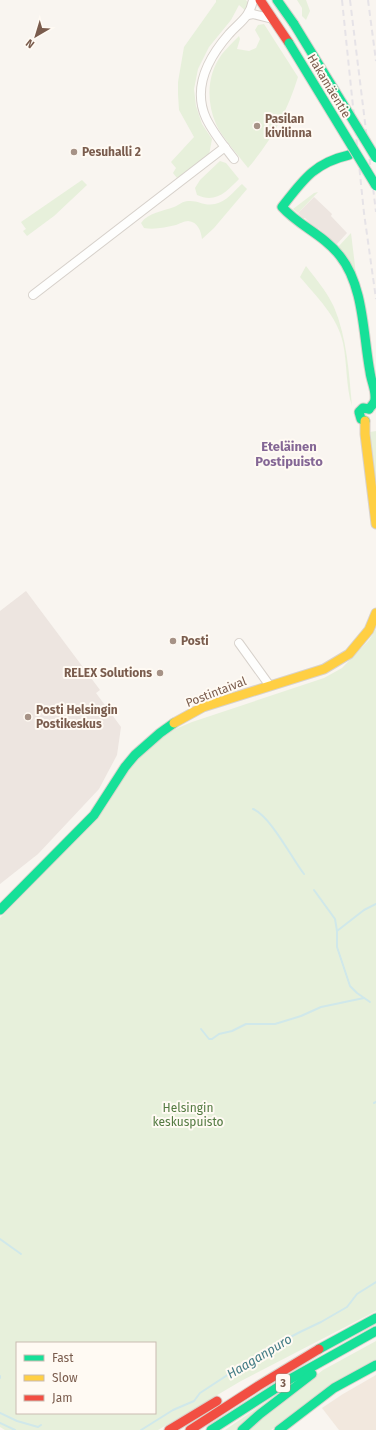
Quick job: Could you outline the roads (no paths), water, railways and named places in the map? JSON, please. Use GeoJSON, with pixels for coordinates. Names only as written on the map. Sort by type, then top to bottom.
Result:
{"type":"FeatureCollection","features":[{"type":"Feature","properties":{"kind":"main road","name":"Hakamäentie"},"geometry":{"type":"LineString","coordinates":[[260,0],[289,43],[376,186]]}},
{"type":"Feature","properties":{"kind":"main road","name":"Hakamäentie"},"geometry":{"type":"LineString","coordinates":[[277,0],[294,24],[376,158]]}},
{"type":"Feature","properties":{"kind":"main road"},"geometry":{"type":"LineString","coordinates":[[349,154],[330,159],[318,166],[308,175],[282,207],[293,218],[327,242],[343,260],[354,280],[357,289],[370,373],[376,395],[375,401],[369,409],[372,415],[365,421],[365,434],[376,524]]}},
{"type":"Feature","properties":{"kind":"main road","name":"Postintaival"},"geometry":{"type":"LineString","coordinates":[[0,910],[94,815],[125,767],[135,755],[160,733],[179,720],[203,707],[324,669],[348,654],[364,638],[376,613]]}},
{"type":"Feature","properties":{"kind":"main road","name":"3"},"geometry":{"type":"LineString","coordinates":[[190,1430],[296,1362],[376,1318]]}},
{"type":"Feature","properties":{"kind":"main road","name":"3"},"geometry":{"type":"LineString","coordinates":[[211,1430],[280,1384],[333,1353],[376,1331]]}},
{"type":"Feature","properties":{"kind":"main road"},"geometry":{"type":"LineString","coordinates":[[242,1430],[289,1391],[358,1340]]}},
{"type":"Feature","properties":{"kind":"main road"},"geometry":{"type":"LineString","coordinates":[[169,1430],[256,1378],[296,1362]]}},
{"type":"Feature","properties":{"kind":"main road"},"geometry":{"type":"LineString","coordinates":[[279,1430],[334,1388],[376,1365]]}},
{"type":"Feature","properties":{"kind":"street"},"geometry":{"type":"LineString","coordinates":[[234,159],[206,118],[202,107],[201,92],[203,78],[208,62],[216,49],[248,15],[252,0]]}},
{"type":"Feature","properties":{"kind":"street"},"geometry":{"type":"LineString","coordinates":[[248,15],[252,14],[273,19]]}},
{"type":"Feature","properties":{"kind":"street"},"geometry":{"type":"LineString","coordinates":[[33,295],[225,147]]}},
{"type":"Feature","properties":{"kind":"street"},"geometry":{"type":"LineString","coordinates":[[239,642],[270,686]]}},
{"type":"Feature","properties":{"kind":"waterway"},"geometry":{"type":"LineString","coordinates":[[253,809],[267,820],[304,874]]}},
{"type":"Feature","properties":{"kind":"waterway"},"geometry":{"type":"LineString","coordinates":[[314,890],[335,919],[337,947],[350,986],[370,1002]]}},
{"type":"Feature","properties":{"kind":"waterway"},"geometry":{"type":"LineString","coordinates":[[337,931],[364,910],[376,904]]}},
{"type":"Feature","properties":{"kind":"waterway"},"geometry":{"type":"LineString","coordinates":[[201,1029],[209,1039],[212,1039],[219,1034],[232,1031],[246,1024],[275,1024],[301,1016],[321,1007],[364,998]]}},
{"type":"Feature","properties":{"kind":"waterway"},"geometry":{"type":"LineString","coordinates":[[0,1239],[21,1254]]}},
{"type":"Feature","properties":{"kind":"waterway","name":"Haaganpuro"},"geometry":{"type":"LineString","coordinates":[[141,1430],[173,1410],[194,1401],[200,1393],[264,1351],[347,1307],[357,1294],[376,1282]]}},
{"type":"Feature","properties":{"kind":"waterway"},"geometry":{"type":"LineString","coordinates":[[0,1413],[17,1421],[38,1427],[41,1425]]}},
{"type":"Feature","properties":{"kind":"waterway"},"geometry":{"type":"LineString","coordinates":[[0,1423],[15,1430]]}},
{"type":"Feature","properties":{"kind":"railway"},"geometry":{"type":"LineString","coordinates":[[342,0],[364,213],[376,299]]}},
{"type":"Feature","properties":{"kind":"railway"},"geometry":{"type":"LineString","coordinates":[[350,0],[376,212]]}},
{"type":"Feature","properties":{"kind":"railway"},"geometry":{"type":"LineString","coordinates":[[368,0],[376,61]]}},
{"type":"Feature","properties":{"kind":"place","name":"Pasilan kivilinna"},"geometry":{"type":"Point","coordinates":[257,126]}},
{"type":"Feature","properties":{"kind":"place","name":"Pesuhalli 2"},"geometry":{"type":"Point","coordinates":[74,152]}},
{"type":"Feature","properties":{"kind":"place","name":"Posti"},"geometry":{"type":"Point","coordinates":[173,641]}},
{"type":"Feature","properties":{"kind":"place","name":"RELEX Solutions"},"geometry":{"type":"Point","coordinates":[160,673]}},
{"type":"Feature","properties":{"kind":"place","name":"Posti Helsingin Postikeskus"},"geometry":{"type":"Point","coordinates":[28,717]}},
{"type":"Feature","properties":{"kind":"district","name":"Eteläinen Postipuisto"},"geometry":{"type":"Point","coordinates":[289,454]}},
{"type":"Feature","properties":{"kind":"park label","name":"Helsingin keskuspuisto"},"geometry":{"type":"Point","coordinates":[188,1115]}}]}
